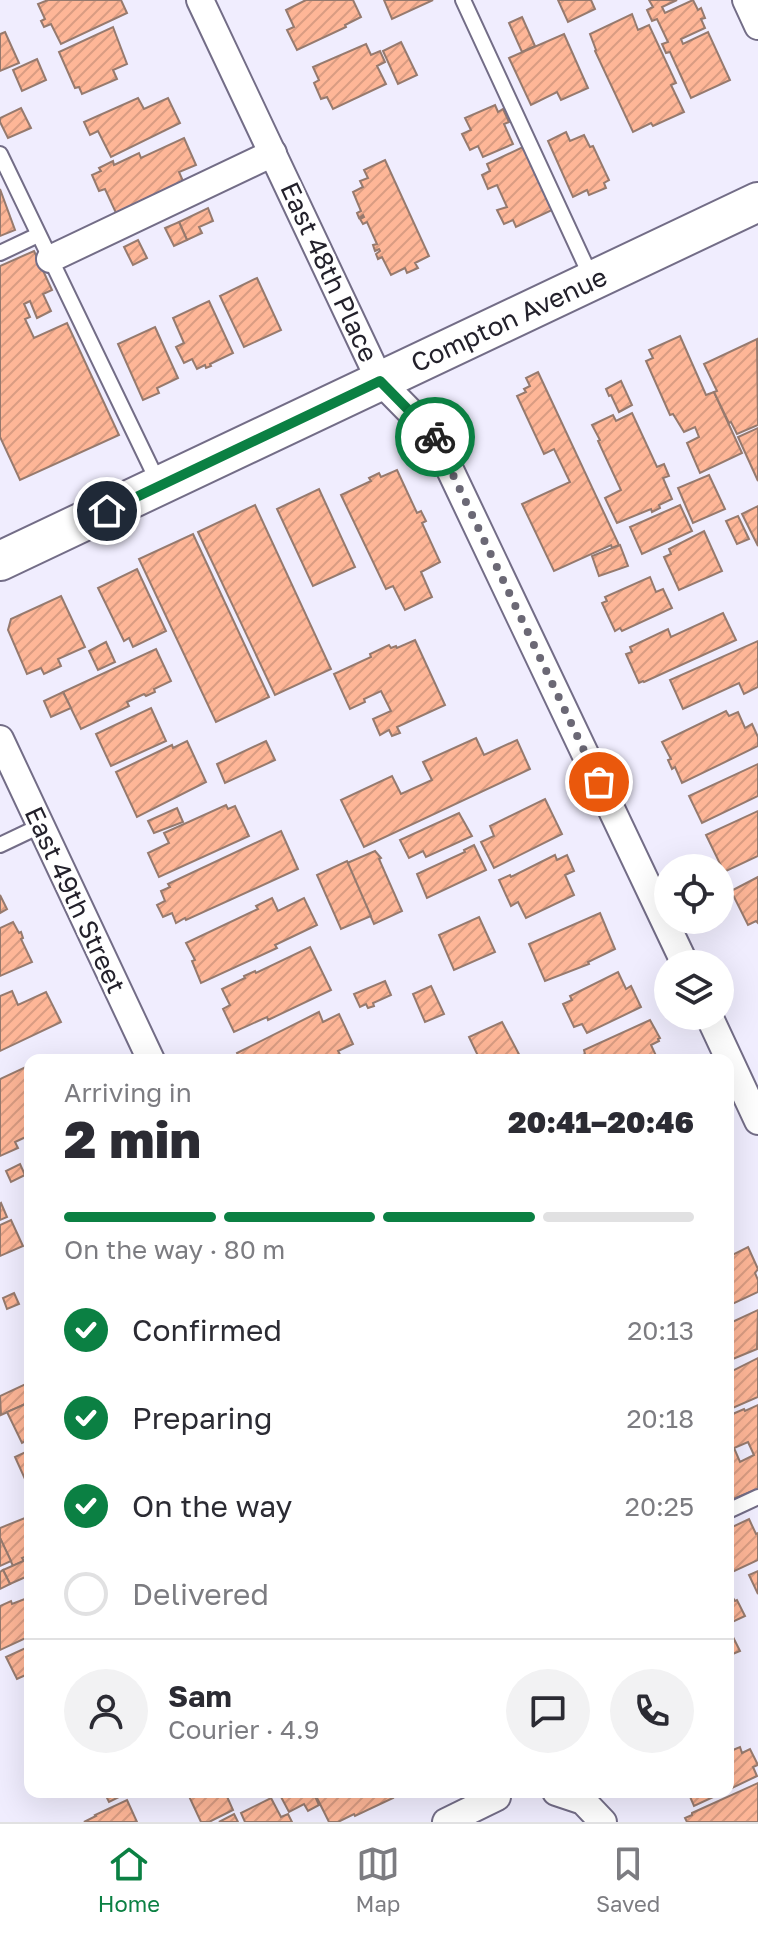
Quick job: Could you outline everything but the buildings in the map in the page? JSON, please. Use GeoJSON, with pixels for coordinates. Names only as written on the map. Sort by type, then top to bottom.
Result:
{"type":"FeatureCollection","features":[{"type":"Feature","properties":{"kind":"main road","name":"Compton Avenue"},"geometry":{"type":"LineString","coordinates":[[0,561],[758,202]]}},
{"type":"Feature","properties":{"kind":"street","name":"East 48th Place"},"geometry":{"type":"LineString","coordinates":[[200,0],[380,381],[434,436],[678,950]]}},
{"type":"Feature","properties":{"kind":"street"},"geometry":{"type":"LineString","coordinates":[[746,0],[758,26]]}},
{"type":"Feature","properties":{"kind":"street"},"geometry":{"type":"LineString","coordinates":[[50,259],[273,153]]}},
{"type":"Feature","properties":{"kind":"street","name":"East 49th Street"},"geometry":{"type":"LineString","coordinates":[[0,739],[148,1054]]}},
{"type":"Feature","properties":{"kind":"street"},"geometry":{"type":"LineString","coordinates":[[716,1030],[727,1054]]}},
{"type":"Feature","properties":{"kind":"street"},"geometry":{"type":"LineString","coordinates":[[734,1070],[758,1121]]}},
{"type":"Feature","properties":{"kind":"street"},"geometry":{"type":"LineString","coordinates":[[446,1822],[495,1798]]}},
{"type":"Feature","properties":{"kind":"street"},"geometry":{"type":"LineString","coordinates":[[574,1798],[583,1801],[603,1822]]}},
{"type":"Feature","properties":{"kind":"lane"},"geometry":{"type":"LineString","coordinates":[[463,0],[593,281]]}},
{"type":"Feature","properties":{"kind":"lane"},"geometry":{"type":"LineString","coordinates":[[0,154],[160,486]]}},
{"type":"Feature","properties":{"kind":"lane"},"geometry":{"type":"LineString","coordinates":[[0,253],[38,235]]}},
{"type":"Feature","properties":{"kind":"lane"},"geometry":{"type":"LineString","coordinates":[[0,845],[40,826]]}},
{"type":"Feature","properties":{"kind":"lane"},"geometry":{"type":"LineString","coordinates":[[734,1508],[758,1497]]}},
{"type":"Feature","properties":{"kind":"way so far"},"geometry":{"type":"LineString","coordinates":[[435,437],[599,782]]}},
{"type":"Feature","properties":{"kind":"route"},"geometry":{"type":"LineString","coordinates":[[107,511],[380,381],[435,437]]}}]}
